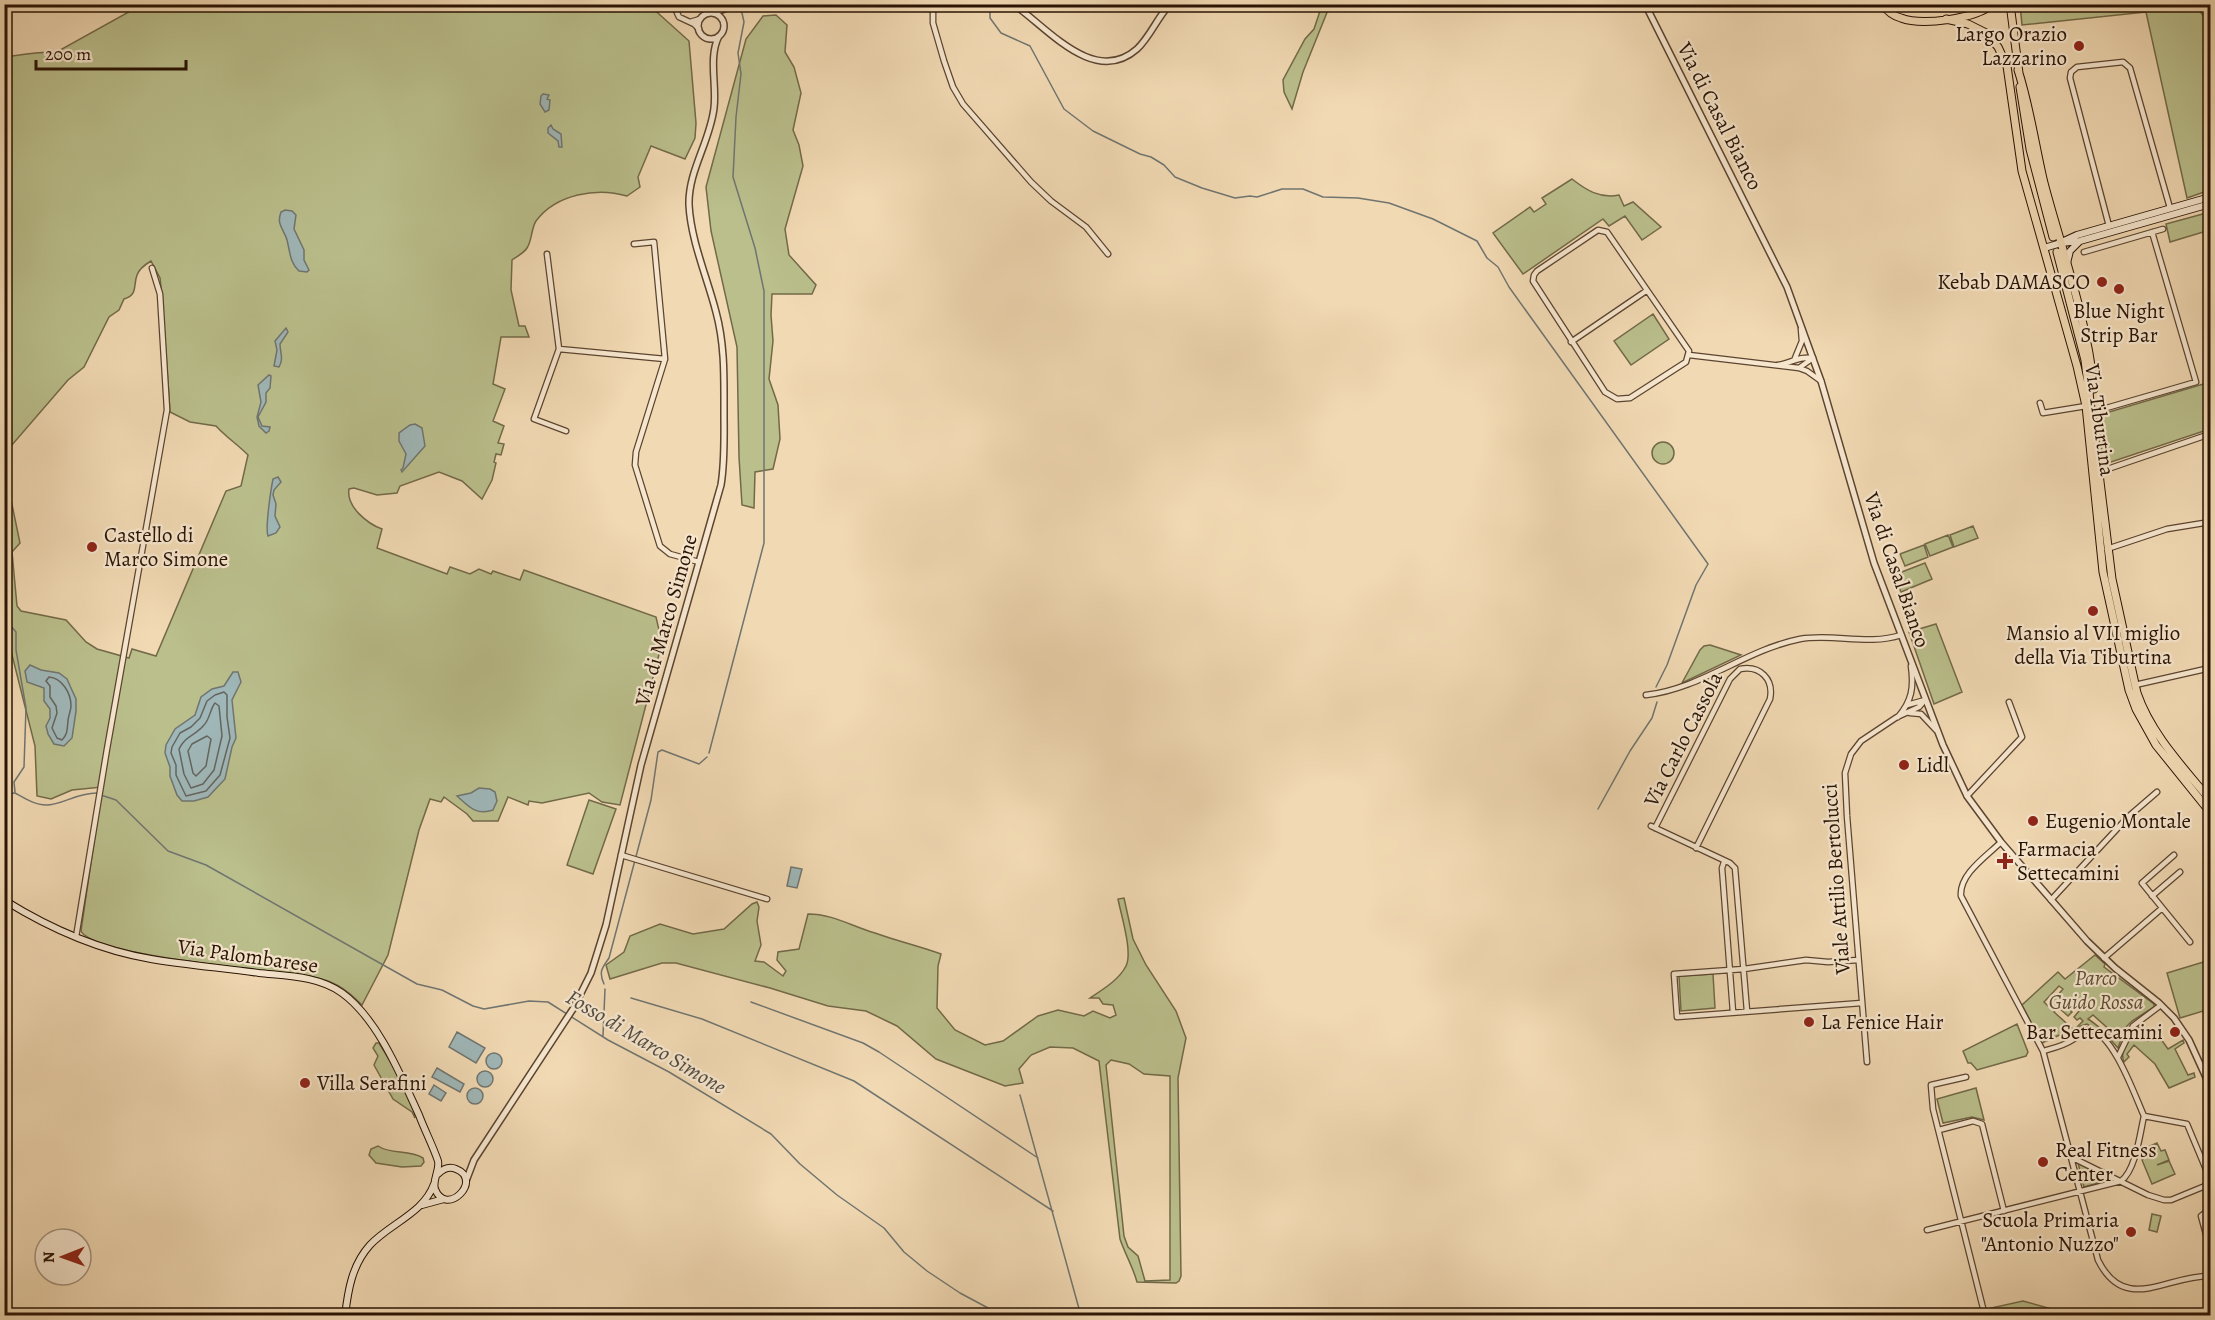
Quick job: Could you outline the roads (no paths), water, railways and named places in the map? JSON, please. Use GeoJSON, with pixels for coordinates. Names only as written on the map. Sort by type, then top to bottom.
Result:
{"type":"FeatureCollection","features":[{"type":"Feature","properties":{"kind":"main road"},"geometry":{"type":"LineString","coordinates":[[1882,4],[1890,13],[1908,21],[1946,19],[1977,13],[1993,4]]}},
{"type":"Feature","properties":{"kind":"main road"},"geometry":{"type":"LineString","coordinates":[[2010,4],[2029,145],[2053,237]]}},
{"type":"Feature","properties":{"kind":"main road","name":"Via Tiburtina"},"geometry":{"type":"LineString","coordinates":[[1946,19],[1968,24],[1986,33],[1993,39],[2004,56],[2022,171],[2086,406],[2103,572],[2129,690],[2136,709],[2156,746],[2208,803]]}},
{"type":"Feature","properties":{"kind":"main road"},"geometry":{"type":"LineString","coordinates":[[2018,70],[2028,101],[2039,160],[2090,355],[2096,411],[2097,460]]}},
{"type":"Feature","properties":{"kind":"main road"},"geometry":{"type":"LineString","coordinates":[[2110,229],[2170,208],[2211,197]]}},
{"type":"Feature","properties":{"kind":"main road"},"geometry":{"type":"LineString","coordinates":[[2044,248],[2211,204]]}},
{"type":"Feature","properties":{"kind":"main road"},"geometry":{"type":"LineString","coordinates":[[2056,226],[2067,235],[2079,238]]}},
{"type":"Feature","properties":{"kind":"main road"},"geometry":{"type":"LineString","coordinates":[[2067,264],[2070,251],[2079,238]]}},
{"type":"Feature","properties":{"kind":"main road","name":"Via Tiburtina"},"geometry":{"type":"LineString","coordinates":[[2057,252],[2085,360],[2113,589],[2135,685],[2143,708],[2158,734],[2208,803],[2211,813]]}},
{"type":"Feature","properties":{"kind":"main road","name":"Via Palombarese"},"geometry":{"type":"LineString","coordinates":[[4,900],[31,916],[112,951],[141,957],[310,979],[336,989],[354,1003],[380,1039],[404,1082],[437,1158],[438,1174]]}},
{"type":"Feature","properties":{"kind":"main road","name":"Via Palombarese"},"geometry":{"type":"LineString","coordinates":[[437,1158],[448,1168]]}},
{"type":"Feature","properties":{"kind":"main road"},"geometry":{"type":"LineString","coordinates":[[345,1316],[351,1278],[363,1254],[381,1235],[427,1198],[438,1174],[448,1168],[458,1170],[464,1176],[465,1188],[459,1197],[444,1198],[417,1208]]}},
{"type":"Feature","properties":{"kind":"main road"},"geometry":{"type":"LineString","coordinates":[[434,1184],[437,1193],[444,1198]]}},
{"type":"Feature","properties":{"kind":"street"},"geometry":{"type":"LineString","coordinates":[[673,4],[679,17],[699,29],[704,37],[711,39],[719,36],[723,29],[722,21],[733,5]]}},
{"type":"Feature","properties":{"kind":"street"},"geometry":{"type":"LineString","coordinates":[[945,4],[931,5],[933,23],[953,87],[963,104],[1034,185],[1053,203],[1083,224],[1108,254]]}},
{"type":"Feature","properties":{"kind":"street"},"geometry":{"type":"LineString","coordinates":[[1013,4],[1078,53],[1102,62],[1124,58],[1136,50],[1170,4]]}},
{"type":"Feature","properties":{"kind":"street","name":"Via di Casal Bianco"},"geometry":{"type":"LineString","coordinates":[[1645,4],[1756,221],[1787,287],[1821,381],[1874,563],[1925,700],[1967,796],[2001,842],[2087,941],[2161,1005],[2185,1034],[2211,1086]]}},
{"type":"Feature","properties":{"kind":"street"},"geometry":{"type":"LineString","coordinates":[[688,21],[700,19],[733,5]]}},
{"type":"Feature","properties":{"kind":"street"},"geometry":{"type":"LineString","coordinates":[[713,14],[722,21]]}},
{"type":"Feature","properties":{"kind":"street"},"geometry":{"type":"LineString","coordinates":[[699,29],[700,19]]}},
{"type":"Feature","properties":{"kind":"street","name":"Via di Marco Simone"},"geometry":{"type":"LineString","coordinates":[[466,1183],[474,1160],[573,1009],[591,973],[602,940],[641,765],[721,485],[724,453],[722,338],[695,238],[689,203],[692,182],[712,117],[715,96],[714,47],[719,36]]}},
{"type":"Feature","properties":{"kind":"street","name":"Via di Marco Simone"},"geometry":{"type":"LineString","coordinates":[[704,37],[714,56]]}},
{"type":"Feature","properties":{"kind":"street"},"geometry":{"type":"LineString","coordinates":[[2114,243],[2070,78],[2072,71],[2077,67],[2123,62],[2130,68],[2170,208]]}},
{"type":"Feature","properties":{"kind":"street"},"geometry":{"type":"LineString","coordinates":[[2084,252],[2163,229]]}},
{"type":"Feature","properties":{"kind":"street"},"geometry":{"type":"LineString","coordinates":[[1598,230],[1604,230],[1646,291],[1687,347],[1689,355],[1686,362],[1630,398],[1620,399],[1611,397],[1605,392],[1533,284],[1534,275],[1543,267],[1598,230]]}},
{"type":"Feature","properties":{"kind":"street"},"geometry":{"type":"LineString","coordinates":[[2096,411],[2196,382],[2152,232]]}},
{"type":"Feature","properties":{"kind":"street"},"geometry":{"type":"LineString","coordinates":[[634,244],[654,242],[665,359],[636,452],[635,465],[661,548],[670,554],[699,562]]}},
{"type":"Feature","properties":{"kind":"street"},"geometry":{"type":"LineString","coordinates":[[548,254],[559,350],[534,419],[566,430]]}},
{"type":"Feature","properties":{"kind":"street"},"geometry":{"type":"LineString","coordinates":[[76,937],[106,749],[151,511],[167,410],[160,294],[152,268]]}},
{"type":"Feature","properties":{"kind":"street"},"geometry":{"type":"LineString","coordinates":[[1571,342],[1646,291]]}},
{"type":"Feature","properties":{"kind":"street"},"geometry":{"type":"LineString","coordinates":[[1773,365],[1785,364],[1799,352],[1802,341],[1801,323]]}},
{"type":"Feature","properties":{"kind":"street"},"geometry":{"type":"LineString","coordinates":[[559,350],[665,359]]}},
{"type":"Feature","properties":{"kind":"street"},"geometry":{"type":"LineString","coordinates":[[1689,355],[1799,368],[1821,381]]}},
{"type":"Feature","properties":{"kind":"street"},"geometry":{"type":"LineString","coordinates":[[1794,358],[1812,358]]}},
{"type":"Feature","properties":{"kind":"street"},"geometry":{"type":"LineString","coordinates":[[1799,368],[1812,358]]}},
{"type":"Feature","properties":{"kind":"street"},"geometry":{"type":"LineString","coordinates":[[2040,403],[2043,413],[2086,406]]}},
{"type":"Feature","properties":{"kind":"street"},"geometry":{"type":"LineString","coordinates":[[2099,472],[2211,434]]}},
{"type":"Feature","properties":{"kind":"street"},"geometry":{"type":"LineString","coordinates":[[2108,549],[2167,529],[2211,522]]}},
{"type":"Feature","properties":{"kind":"street"},"geometry":{"type":"LineString","coordinates":[[1646,694],[1677,690],[1757,652],[1792,641],[1811,638],[1884,639],[1901,635]]}},
{"type":"Feature","properties":{"kind":"street","name":"Viale Attilio Bertolucci"},"geometry":{"type":"LineString","coordinates":[[1867,1062],[1845,789],[1846,766],[1854,749],[1861,741],[1897,717],[1907,705],[1913,684],[1910,658]]}},
{"type":"Feature","properties":{"kind":"street"},"geometry":{"type":"LineString","coordinates":[[2135,685],[2211,668]]}},
{"type":"Feature","properties":{"kind":"street","name":"Via Carlo Cassola"},"geometry":{"type":"LineString","coordinates":[[1740,669],[1756,669],[1763,673],[1769,681],[1770,699],[1696,848],[1653,827],[1730,679],[1740,669]]}},
{"type":"Feature","properties":{"kind":"street"},"geometry":{"type":"LineString","coordinates":[[1907,705],[1925,700]]}},
{"type":"Feature","properties":{"kind":"street","name":"Viale Attilio Bertolucci"},"geometry":{"type":"LineString","coordinates":[[1897,717],[1910,713],[1925,700]]}},
{"type":"Feature","properties":{"kind":"street"},"geometry":{"type":"LineString","coordinates":[[1967,796],[2022,737],[2009,702]]}},
{"type":"Feature","properties":{"kind":"street"},"geometry":{"type":"LineString","coordinates":[[1910,713],[1921,714],[1937,730]]}},
{"type":"Feature","properties":{"kind":"street"},"geometry":{"type":"LineString","coordinates":[[2051,900],[2131,814],[2157,792]]}},
{"type":"Feature","properties":{"kind":"street"},"geometry":{"type":"LineString","coordinates":[[2001,842],[1965,878],[1960,888],[1961,896],[2043,1051],[2098,1260],[2108,1276],[2119,1286],[2130,1289],[2142,1289],[2211,1276]]}},
{"type":"Feature","properties":{"kind":"street"},"geometry":{"type":"LineString","coordinates":[[1696,848],[1732,864],[1736,870],[1747,1011]]}},
{"type":"Feature","properties":{"kind":"street"},"geometry":{"type":"LineString","coordinates":[[621,855],[767,899]]}},
{"type":"Feature","properties":{"kind":"street"},"geometry":{"type":"LineString","coordinates":[[2174,855],[2142,883],[2190,942]]}},
{"type":"Feature","properties":{"kind":"street"},"geometry":{"type":"LineString","coordinates":[[1724,861],[1722,868],[1734,1012]]}},
{"type":"Feature","properties":{"kind":"street"},"geometry":{"type":"LineString","coordinates":[[2152,896],[2180,872]]}},
{"type":"Feature","properties":{"kind":"street"},"geometry":{"type":"LineString","coordinates":[[1725,903],[1731,905],[1739,902]]}},
{"type":"Feature","properties":{"kind":"street"},"geometry":{"type":"LineString","coordinates":[[1726,911],[1733,909],[1740,912]]}},
{"type":"Feature","properties":{"kind":"street"},"geometry":{"type":"LineString","coordinates":[[2104,958],[2161,909]]}},
{"type":"Feature","properties":{"kind":"street"},"geometry":{"type":"LineString","coordinates":[[1858,960],[1828,962],[1806,960],[1744,969],[1674,974],[1677,1017],[1862,1004]]}},
{"type":"Feature","properties":{"kind":"street"},"geometry":{"type":"LineString","coordinates":[[2118,1057],[2132,1027],[2161,1005]]}},
{"type":"Feature","properties":{"kind":"street"},"geometry":{"type":"LineString","coordinates":[[1927,1230],[2121,1180],[2130,1169],[2144,1116],[2118,1057],[2108,1043],[2090,1030],[2062,1046],[2043,1051]]}},
{"type":"Feature","properties":{"kind":"street"},"geometry":{"type":"LineString","coordinates":[[1966,1077],[1931,1085],[1933,1109],[1985,1316]]}},
{"type":"Feature","properties":{"kind":"street"},"geometry":{"type":"LineString","coordinates":[[2144,1116],[2187,1124],[2211,1179]]}},
{"type":"Feature","properties":{"kind":"street"},"geometry":{"type":"LineString","coordinates":[[1939,1130],[1973,1121],[1982,1124],[2004,1211]]}},
{"type":"Feature","properties":{"kind":"street"},"geometry":{"type":"LineString","coordinates":[[2071,1157],[2148,1195],[2164,1200],[2171,1200],[2211,1184]]}},
{"type":"Feature","properties":{"kind":"street","name":"Via di Marco Simone"},"geometry":{"type":"LineString","coordinates":[[458,1170],[467,1167],[474,1160]]}},
{"type":"Feature","properties":{"kind":"street"},"geometry":{"type":"LineString","coordinates":[[2211,1209],[2203,1213],[2201,1217],[2211,1249]]}},
{"type":"Feature","properties":{"kind":"water"},"geometry":{"type":"Polygon","coordinates":[[[543,94],[549,95],[547,99],[550,100],[549,110],[545,112],[540,104],[543,94]]]}},
{"type":"Feature","properties":{"kind":"water"},"geometry":{"type":"Polygon","coordinates":[[[551,125],[561,134],[562,147],[559,147],[558,141],[548,133],[551,125]]]}},
{"type":"Feature","properties":{"kind":"water"},"geometry":{"type":"Polygon","coordinates":[[[292,211],[296,215],[294,229],[304,250],[304,260],[309,270],[307,272],[299,271],[292,261],[279,220],[281,212],[292,211]]]}},
{"type":"Feature","properties":{"kind":"water"},"geometry":{"type":"Polygon","coordinates":[[[286,328],[288,332],[280,344],[282,358],[279,367],[274,366],[277,350],[275,341],[286,328]]]}},
{"type":"Feature","properties":{"kind":"water"},"geometry":{"type":"Polygon","coordinates":[[[269,375],[271,376],[270,388],[258,417],[262,426],[270,427],[266,433],[259,426],[257,417],[261,402],[258,385],[269,375]]]}},
{"type":"Feature","properties":{"kind":"water"},"geometry":{"type":"Polygon","coordinates":[[[415,424],[422,428],[425,446],[402,472],[406,454],[399,441],[399,433],[415,424]]]}},
{"type":"Feature","properties":{"kind":"water"},"geometry":{"type":"Polygon","coordinates":[[[278,477],[281,482],[273,495],[276,504],[275,516],[280,527],[276,533],[268,536],[272,484],[273,479],[278,477]]]}},
{"type":"Feature","properties":{"kind":"water"},"geometry":{"type":"Polygon","coordinates":[[[30,665],[41,670],[59,673],[67,679],[76,699],[72,738],[64,746],[54,744],[48,734],[46,726],[50,718],[50,709],[44,701],[44,688],[27,682],[25,671],[30,665]]]}},
{"type":"Feature","properties":{"kind":"water"},"geometry":{"type":"Polygon","coordinates":[[[233,672],[238,672],[241,682],[232,700],[236,738],[225,779],[208,797],[194,801],[182,801],[177,795],[170,776],[170,767],[165,753],[166,745],[175,729],[195,715],[201,697],[212,689],[224,686],[233,672]]]}},
{"type":"Feature","properties":{"kind":"water"},"geometry":{"type":"Polygon","coordinates":[[[479,788],[495,792],[497,801],[493,810],[477,811],[457,796],[471,793],[479,788]]]}},
{"type":"Feature","properties":{"kind":"water"},"geometry":{"type":"Polygon","coordinates":[[[791,867],[802,869],[797,888],[787,886],[791,867]]]}},
{"type":"Feature","properties":{"kind":"water"},"geometry":{"type":"Polygon","coordinates":[[[457,1032],[485,1048],[476,1063],[449,1047],[457,1032]]]}},
{"type":"Feature","properties":{"kind":"water"},"geometry":{"type":"Polygon","coordinates":[[[494,1053],[500,1055],[502,1061],[500,1067],[494,1069],[488,1067],[486,1061],[488,1055],[494,1053]]]}},
{"type":"Feature","properties":{"kind":"water"},"geometry":{"type":"Polygon","coordinates":[[[437,1068],[464,1084],[460,1092],[432,1077],[437,1068]]]}},
{"type":"Feature","properties":{"kind":"water"},"geometry":{"type":"Polygon","coordinates":[[[485,1071],[493,1079],[485,1087],[477,1079],[485,1071]]]}},
{"type":"Feature","properties":{"kind":"water"},"geometry":{"type":"Polygon","coordinates":[[[434,1085],[446,1093],[441,1101],[429,1094],[434,1085]]]}},
{"type":"Feature","properties":{"kind":"water"},"geometry":{"type":"Polygon","coordinates":[[[475,1088],[483,1096],[475,1104],[467,1096],[475,1088]]]}},
{"type":"Feature","properties":{"kind":"waterway"},"geometry":{"type":"LineString","coordinates":[[709,753],[764,543],[764,291],[755,248],[733,177],[741,74],[738,53],[744,22],[742,13],[736,4]]}},
{"type":"Feature","properties":{"kind":"waterway"},"geometry":{"type":"LineString","coordinates":[[990,6],[990,18],[1001,33],[1030,46],[1064,109],[1093,131],[1151,157],[1164,165],[1175,177],[1235,198],[1257,197],[1282,189],[1303,189],[1323,197],[1358,198],[1389,203],[1433,219],[1477,241],[1487,258],[1498,267],[1509,287],[1708,564],[1696,585],[1667,665],[1656,687]]}},
{"type":"Feature","properties":{"kind":"waterway"},"geometry":{"type":"LineString","coordinates":[[4,618],[16,632],[16,650],[26,708],[24,767],[14,782],[15,792]]}},
{"type":"Feature","properties":{"kind":"waterway"},"geometry":{"type":"LineString","coordinates":[[1598,809],[1630,751],[1652,718],[1657,702]]}},
{"type":"Feature","properties":{"kind":"waterway"},"geometry":{"type":"LineString","coordinates":[[604,984],[601,976],[602,970],[609,958],[651,800],[658,752],[662,750],[699,764],[707,757]]}},
{"type":"Feature","properties":{"kind":"waterway"},"geometry":{"type":"LineString","coordinates":[[4,796],[14,793]]}},
{"type":"Feature","properties":{"kind":"waterway","name":"Fosso di Marco Simone"},"geometry":{"type":"LineString","coordinates":[[15,793],[42,805],[97,793]]}},
{"type":"Feature","properties":{"kind":"waterway","name":"Fosso di Marco Simone"},"geometry":{"type":"LineString","coordinates":[[101,795],[116,800],[168,851],[206,865],[417,984],[442,990],[473,1006],[484,1009],[529,1001],[548,1002],[608,1040],[669,1072],[771,1134],[800,1164],[837,1195],[884,1228],[904,1252],[927,1271],[960,1293],[1003,1316]]}},
{"type":"Feature","properties":{"kind":"waterway"},"geometry":{"type":"LineString","coordinates":[[603,1036],[605,989]]}},
{"type":"Feature","properties":{"kind":"waterway"},"geometry":{"type":"LineString","coordinates":[[631,998],[702,1019],[854,1081],[1053,1211]]}},
{"type":"Feature","properties":{"kind":"waterway"},"geometry":{"type":"LineString","coordinates":[[751,1002],[863,1043],[1038,1158]]}},
{"type":"Feature","properties":{"kind":"waterway"},"geometry":{"type":"LineString","coordinates":[[1020,1095],[1081,1316]]}},
{"type":"Feature","properties":{"kind":"place","name":"Largo Orazio Lazzarino"},"geometry":{"type":"Point","coordinates":[2079,46]}},
{"type":"Feature","properties":{"kind":"place","name":"Kebab DAMASCO"},"geometry":{"type":"Point","coordinates":[2102,282]}},
{"type":"Feature","properties":{"kind":"place","name":"Blue Night Strip Bar"},"geometry":{"type":"Point","coordinates":[2119,289]}},
{"type":"Feature","properties":{"kind":"place","name":"Castello di Marco Simone"},"geometry":{"type":"Point","coordinates":[92,547]}},
{"type":"Feature","properties":{"kind":"place","name":"Mansio al VII miglio della Via Tiburtina"},"geometry":{"type":"Point","coordinates":[2093,611]}},
{"type":"Feature","properties":{"kind":"place","name":"Lidl"},"geometry":{"type":"Point","coordinates":[1904,765]}},
{"type":"Feature","properties":{"kind":"place","name":"Eugenio Montale"},"geometry":{"type":"Point","coordinates":[2033,821]}},
{"type":"Feature","properties":{"kind":"place","name":"Farmacia Settecamini"},"geometry":{"type":"Point","coordinates":[2005,861]}},
{"type":"Feature","properties":{"kind":"place","name":"La Fenice Hair"},"geometry":{"type":"Point","coordinates":[1809,1022]}},
{"type":"Feature","properties":{"kind":"place","name":"Bar Settecamini"},"geometry":{"type":"Point","coordinates":[2175,1032]}},
{"type":"Feature","properties":{"kind":"place","name":"Villa Serafini"},"geometry":{"type":"Point","coordinates":[305,1083]}},
{"type":"Feature","properties":{"kind":"place","name":"Real Fitness Center"},"geometry":{"type":"Point","coordinates":[2043,1162]}},
{"type":"Feature","properties":{"kind":"place","name":"Scuola Primaria \"Antonio Nuzzo\""},"geometry":{"type":"Point","coordinates":[2131,1232]}},
{"type":"Feature","properties":{"kind":"park label","name":"Parco Guido Rossa"},"geometry":{"type":"Point","coordinates":[2096,990]}}]}
